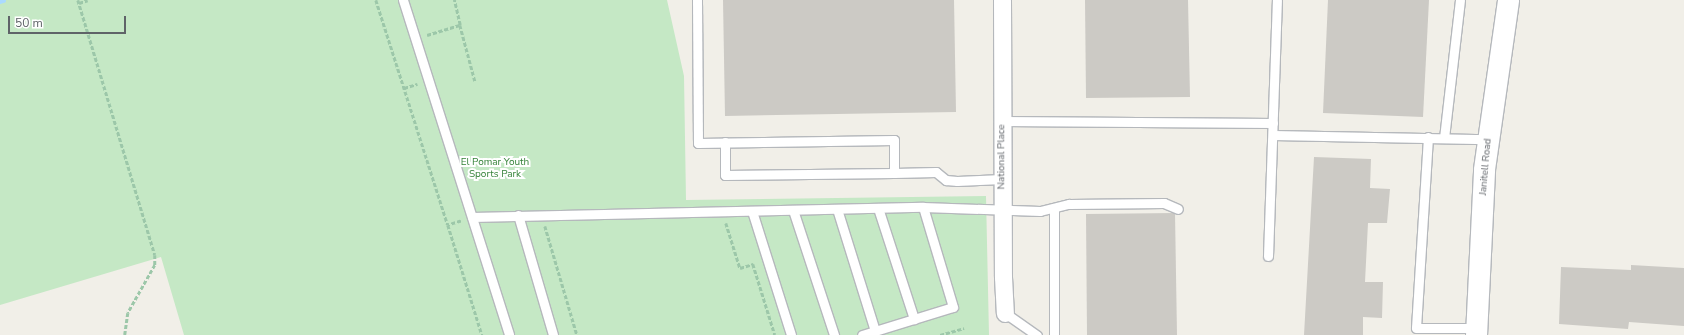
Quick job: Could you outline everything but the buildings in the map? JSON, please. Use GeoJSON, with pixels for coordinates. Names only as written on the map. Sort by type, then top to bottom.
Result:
{"type":"FeatureCollection","features":[{"type":"Feature","properties":{"kind":"street","name":"National Place"},"geometry":{"type":"LineString","coordinates":[[1002,0],[1002,179],[1005,313]]}},
{"type":"Feature","properties":{"kind":"street","name":"Janitell Road"},"geometry":{"type":"LineString","coordinates":[[1476,332],[1488,139],[1508,0]]}},
{"type":"Feature","properties":{"kind":"lane"},"geometry":{"type":"LineString","coordinates":[[403,0],[509,335]]}},
{"type":"Feature","properties":{"kind":"lane"},"geometry":{"type":"LineString","coordinates":[[697,0],[698,143],[894,140],[894,173]]}},
{"type":"Feature","properties":{"kind":"lane"},"geometry":{"type":"LineString","coordinates":[[1268,256],[1274,123],[1277,0]]}},
{"type":"Feature","properties":{"kind":"lane"},"geometry":{"type":"LineString","coordinates":[[1444,138],[1460,0]]}},
{"type":"Feature","properties":{"kind":"lane"},"geometry":{"type":"LineString","coordinates":[[1002,121],[1274,123]]}},
{"type":"Feature","properties":{"kind":"lane"},"geometry":{"type":"LineString","coordinates":[[1273,135],[1488,139]]}},
{"type":"Feature","properties":{"kind":"lane"},"geometry":{"type":"LineString","coordinates":[[1428,137],[1416,328],[1476,332]]}},
{"type":"Feature","properties":{"kind":"lane"},"geometry":{"type":"LineString","coordinates":[[725,142],[725,175],[936,172],[946,180],[958,181],[1002,179]]}},
{"type":"Feature","properties":{"kind":"lane"},"geometry":{"type":"LineString","coordinates":[[472,217],[752,212],[923,207],[1003,208],[1040,211],[1069,204],[1164,203],[1178,209]]}},
{"type":"Feature","properties":{"kind":"lane"},"geometry":{"type":"LineString","coordinates":[[862,335],[953,307],[923,207]]}},
{"type":"Feature","properties":{"kind":"lane"},"geometry":{"type":"LineString","coordinates":[[878,208],[914,319]]}},
{"type":"Feature","properties":{"kind":"lane"},"geometry":{"type":"LineString","coordinates":[[1054,208],[1054,335]]}},
{"type":"Feature","properties":{"kind":"lane"},"geometry":{"type":"LineString","coordinates":[[837,209],[875,331]]}},
{"type":"Feature","properties":{"kind":"lane"},"geometry":{"type":"LineString","coordinates":[[793,210],[834,335]]}},
{"type":"Feature","properties":{"kind":"lane"},"geometry":{"type":"LineString","coordinates":[[752,212],[791,335]]}},
{"type":"Feature","properties":{"kind":"lane"},"geometry":{"type":"LineString","coordinates":[[518,215],[553,335]]}},
{"type":"Feature","properties":{"kind":"lane"},"geometry":{"type":"LineString","coordinates":[[1005,313],[1037,335]]}},
{"type":"Feature","properties":{"kind":"path"},"geometry":{"type":"LineString","coordinates":[[88,0],[79,1],[155,255],[155,265],[128,313],[125,335]]}},
{"type":"Feature","properties":{"kind":"path"},"geometry":{"type":"LineString","coordinates":[[376,0],[482,335]]}},
{"type":"Feature","properties":{"kind":"path"},"geometry":{"type":"LineString","coordinates":[[454,0],[475,81]]}},
{"type":"Feature","properties":{"kind":"path"},"geometry":{"type":"LineString","coordinates":[[425,36],[460,25]]}},
{"type":"Feature","properties":{"kind":"path"},"geometry":{"type":"LineString","coordinates":[[722,212],[740,268],[753,264],[775,335]]}},
{"type":"Feature","properties":{"kind":"path"},"geometry":{"type":"LineString","coordinates":[[541,215],[577,335]]}},
{"type":"Feature","properties":{"kind":"path"},"geometry":{"type":"LineString","coordinates":[[448,225],[472,217]]}},
{"type":"Feature","properties":{"kind":"path"},"geometry":{"type":"LineString","coordinates":[[940,335],[964,328]]}},
{"type":"Feature","properties":{"kind":"green space","name":"El Pomar Youth Sports Park"},"geometry":{"type":"Polygon","coordinates":[[[0,0],[667,0],[684,76],[686,200],[986,196],[989,335],[184,335],[161,257],[0,305],[0,0]]]}}]}
